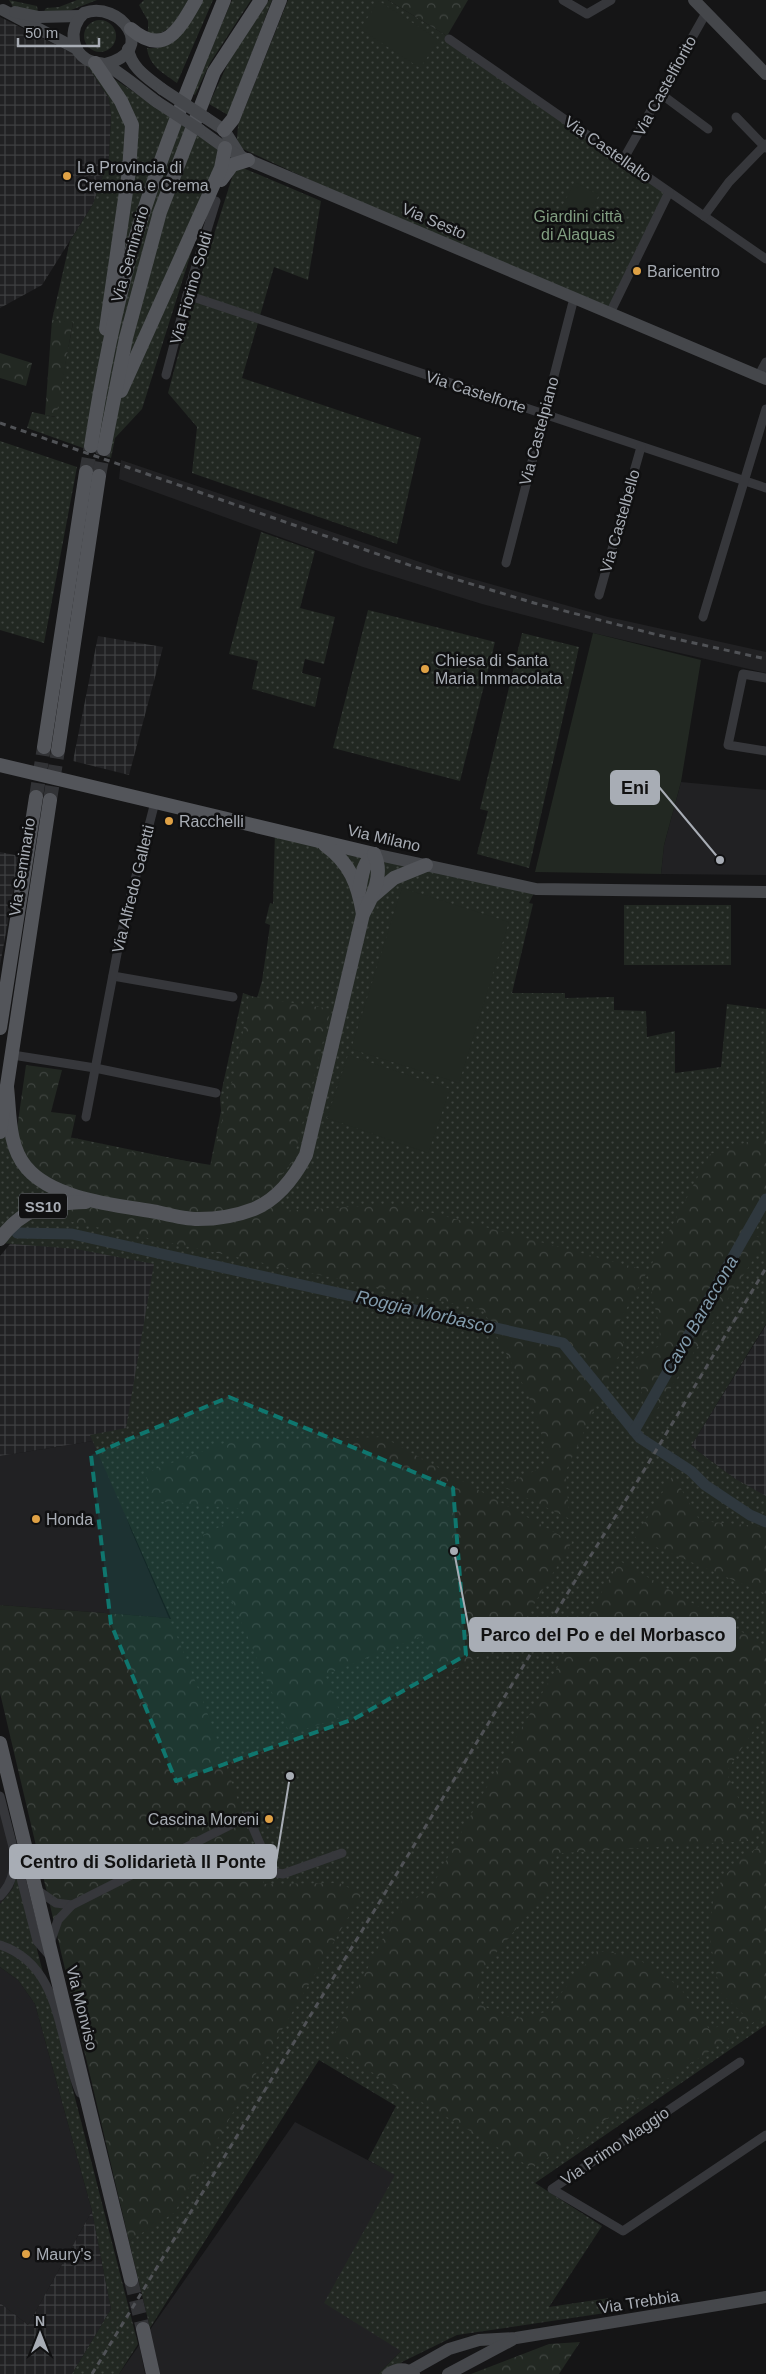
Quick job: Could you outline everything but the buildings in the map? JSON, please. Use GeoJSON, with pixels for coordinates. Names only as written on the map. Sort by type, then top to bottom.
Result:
{"type":"FeatureCollection","features":[{"type":"Feature","properties":{"kind":"main road"},"geometry":{"type":"LineString","coordinates":[[131,29],[147,40],[156,41],[169,38],[183,23],[196,0]]}},
{"type":"Feature","properties":{"kind":"main road","name":"Via Seminario"},"geometry":{"type":"LineString","coordinates":[[224,0],[166,146],[131,253],[101,384],[97,448],[111,412],[143,272],[171,181],[214,72],[261,0]]}},
{"type":"Feature","properties":{"kind":"main road"},"geometry":{"type":"LineString","coordinates":[[224,130],[233,119],[280,0]]}},
{"type":"Feature","properties":{"kind":"main road"},"geometry":{"type":"LineString","coordinates":[[100,64],[130,116],[133,137],[108,308],[101,384]]}},
{"type":"Feature","properties":{"kind":"main road"},"geometry":{"type":"LineString","coordinates":[[210,203],[225,148]]}},
{"type":"Feature","properties":{"kind":"main road"},"geometry":{"type":"LineString","coordinates":[[111,412],[226,170],[245,158]]}},
{"type":"Feature","properties":{"kind":"main road"},"geometry":{"type":"LineString","coordinates":[[44,747],[93,474],[58,750]]}},
{"type":"Feature","properties":{"kind":"main road","name":"Via Milano"},"geometry":{"type":"LineString","coordinates":[[0,765],[374,854]]}},
{"type":"Feature","properties":{"kind":"main road","name":"Via Seminario"},"geometry":{"type":"LineString","coordinates":[[0,1028],[36,797]]}},
{"type":"Feature","properties":{"kind":"main road","name":"Via Seminario"},"geometry":{"type":"LineString","coordinates":[[7,1087],[50,800]]}},
{"type":"Feature","properties":{"kind":"main road"},"geometry":{"type":"LineString","coordinates":[[319,841],[339,855],[366,894]]}},
{"type":"Feature","properties":{"kind":"main road"},"geometry":{"type":"LineString","coordinates":[[7,1087],[12,1137],[25,1166],[37,1178],[54,1187],[96,1202],[197,1219],[229,1217],[254,1209],[269,1201],[296,1174],[306,1156],[363,914],[366,894],[379,872],[378,862],[374,854]]}},
{"type":"Feature","properties":{"kind":"main road"},"geometry":{"type":"LineString","coordinates":[[366,894],[394,878],[426,866]]}},
{"type":"Feature","properties":{"kind":"main road"},"geometry":{"type":"LineString","coordinates":[[0,1132],[7,1087]]}},
{"type":"Feature","properties":{"kind":"main road","name":"SS10"},"geometry":{"type":"LineString","coordinates":[[0,1239],[8,1227],[35,1209],[48,1204],[96,1202]]}},
{"type":"Feature","properties":{"kind":"main road","name":"Via Monviso"},"geometry":{"type":"LineString","coordinates":[[0,1743],[131,2280]]}},
{"type":"Feature","properties":{"kind":"main road"},"geometry":{"type":"LineString","coordinates":[[143,2328],[153,2374]]}},
{"type":"Feature","properties":{"kind":"street"},"geometry":{"type":"LineString","coordinates":[[564,0],[587,14],[611,0]]}},
{"type":"Feature","properties":{"kind":"street"},"geometry":{"type":"LineString","coordinates":[[694,0],[766,74]]}},
{"type":"Feature","properties":{"kind":"street","name":"Via Sesto"},"geometry":{"type":"LineString","coordinates":[[1,10],[39,17],[80,16],[96,7],[113,8],[127,18],[131,29]]}},
{"type":"Feature","properties":{"kind":"street","name":"Via Sesto"},"geometry":{"type":"LineString","coordinates":[[1,10],[77,49],[86,59],[100,64],[225,148],[245,158],[763,377]]}},
{"type":"Feature","properties":{"kind":"street","name":"Via Castelfiorito"},"geometry":{"type":"LineString","coordinates":[[623,160],[706,13]]}},
{"type":"Feature","properties":{"kind":"street"},"geometry":{"type":"LineString","coordinates":[[77,49],[74,32],[80,16]]}},
{"type":"Feature","properties":{"kind":"street"},"geometry":{"type":"LineString","coordinates":[[100,64],[122,57],[132,39],[131,29]]}},
{"type":"Feature","properties":{"kind":"street","name":"Via Castellalto"},"geometry":{"type":"LineString","coordinates":[[449,39],[766,260]]}},
{"type":"Feature","properties":{"kind":"street"},"geometry":{"type":"LineString","coordinates":[[128,49],[129,57],[135,67],[162,89],[224,130],[245,158]]}},
{"type":"Feature","properties":{"kind":"street"},"geometry":{"type":"LineString","coordinates":[[661,94],[708,129]]}},
{"type":"Feature","properties":{"kind":"street"},"geometry":{"type":"LineString","coordinates":[[704,216],[730,182],[765,146],[736,117]]}},
{"type":"Feature","properties":{"kind":"street"},"geometry":{"type":"LineString","coordinates":[[200,130],[220,134],[224,130]]}},
{"type":"Feature","properties":{"kind":"street"},"geometry":{"type":"LineString","coordinates":[[224,130],[225,148]]}},
{"type":"Feature","properties":{"kind":"street"},"geometry":{"type":"LineString","coordinates":[[610,313],[669,192]]}},
{"type":"Feature","properties":{"kind":"street","name":"Via Fiorino Soldi"},"geometry":{"type":"LineString","coordinates":[[166,375],[210,203]]}},
{"type":"Feature","properties":{"kind":"street","name":"Via Castelforte"},"geometry":{"type":"LineString","coordinates":[[187,295],[766,488]]}},
{"type":"Feature","properties":{"kind":"street","name":"Via Castelpiano"},"geometry":{"type":"LineString","coordinates":[[506,563],[574,298]]}},
{"type":"Feature","properties":{"kind":"street"},"geometry":{"type":"LineString","coordinates":[[763,377],[766,362]]}},
{"type":"Feature","properties":{"kind":"street"},"geometry":{"type":"LineString","coordinates":[[703,617],[766,409]]}},
{"type":"Feature","properties":{"kind":"street","name":"Via Castelbello"},"geometry":{"type":"LineString","coordinates":[[599,595],[640,447]]}},
{"type":"Feature","properties":{"kind":"street"},"geometry":{"type":"LineString","coordinates":[[766,678],[743,674],[728,745],[766,751]]}},
{"type":"Feature","properties":{"kind":"street","name":"Via Alfredo Galletti"},"geometry":{"type":"LineString","coordinates":[[86,1117],[113,976],[155,802]]}},
{"type":"Feature","properties":{"kind":"street","name":"Via Milano"},"geometry":{"type":"LineString","coordinates":[[374,854],[536,889],[766,892]]}},
{"type":"Feature","properties":{"kind":"street","name":"Via Alfredo Galletti"},"geometry":{"type":"LineString","coordinates":[[113,976],[233,997]]}},
{"type":"Feature","properties":{"kind":"street"},"geometry":{"type":"LineString","coordinates":[[19,1056],[95,1068],[216,1093]]}},
{"type":"Feature","properties":{"kind":"street"},"geometry":{"type":"LineString","coordinates":[[0,1796],[37,1941],[53,1960]]}},
{"type":"Feature","properties":{"kind":"street"},"geometry":{"type":"LineString","coordinates":[[49,1946],[58,1920],[72,1905],[248,1816],[272,1872],[284,1874],[342,1853]]}},
{"type":"Feature","properties":{"kind":"street"},"geometry":{"type":"LineString","coordinates":[[0,1896],[10,1884],[14,1871],[14,1851]]}},
{"type":"Feature","properties":{"kind":"street"},"geometry":{"type":"LineString","coordinates":[[35,1888],[56,1903],[72,1905]]}},
{"type":"Feature","properties":{"kind":"street"},"geometry":{"type":"LineString","coordinates":[[0,1945],[11,1949],[26,1960],[39,1973],[47,1985],[53,1998],[72,2073],[91,2116]]}},
{"type":"Feature","properties":{"kind":"street","name":"Via Primo Maggio"},"geometry":{"type":"LineString","coordinates":[[740,2062],[552,2189],[623,2231],[766,2135]]}},
{"type":"Feature","properties":{"kind":"street","name":"Via Trebbia"},"geometry":{"type":"LineString","coordinates":[[388,2374],[398,2369],[412,2372],[449,2349],[479,2340],[516,2338],[766,2297]]}},
{"type":"Feature","properties":{"kind":"street","name":"Via Trebbia"},"geometry":{"type":"LineString","coordinates":[[448,2374],[516,2338]]}},
{"type":"Feature","properties":{"kind":"highlighted area"},"geometry":{"type":"Polygon","coordinates":[[[229,1397],[453,1488],[466,1655],[354,1719],[176,1781],[111,1624],[91,1455],[229,1397]]]}},
{"type":"Feature","properties":{"kind":"shaded area"},"geometry":{"type":"Polygon","coordinates":[[[0,17],[82,58],[109,98],[111,116],[109,158],[93,204],[42,285],[0,308],[0,17]]]}},
{"type":"Feature","properties":{"kind":"shaded area"},"geometry":{"type":"Polygon","coordinates":[[[121,460],[455,574],[608,617],[766,652],[766,673],[593,633],[482,604],[363,567],[119,479],[121,460]]]}},
{"type":"Feature","properties":{"kind":"shaded area"},"geometry":{"type":"Polygon","coordinates":[[[98,636],[163,647],[129,775],[73,761],[98,636]]]}},
{"type":"Feature","properties":{"kind":"shaded area"},"geometry":{"type":"Polygon","coordinates":[[[681,782],[766,790],[766,875],[661,874],[664,845],[681,782]]]}},
{"type":"Feature","properties":{"kind":"shaded area"},"geometry":{"type":"Polygon","coordinates":[[[0,852],[20,856],[0,965],[0,852]]]}},
{"type":"Feature","properties":{"kind":"shaded area"},"geometry":{"type":"Polygon","coordinates":[[[35,1214],[483,1310],[99,1440],[0,1456],[0,1256],[35,1214]]]}},
{"type":"Feature","properties":{"kind":"shaded area"},"geometry":{"type":"Polygon","coordinates":[[[766,1325],[766,1499],[756,1495],[691,1446],[766,1325]]]}},
{"type":"Feature","properties":{"kind":"shaded area"},"geometry":{"type":"Polygon","coordinates":[[[99,1440],[131,1530],[169,1618],[0,1605],[0,1456],[99,1440]]]}},
{"type":"Feature","properties":{"kind":"shaded area"},"geometry":{"type":"Polygon","coordinates":[[[0,1807],[17,1871],[13,1888],[0,1904],[0,1807]]]}},
{"type":"Feature","properties":{"kind":"shaded area"},"geometry":{"type":"Polygon","coordinates":[[[0,1967],[18,1980],[35,2004],[92,2211],[28,2325],[0,2303],[0,1967]]]}},
{"type":"Feature","properties":{"kind":"shaded area"},"geometry":{"type":"Polygon","coordinates":[[[295,2122],[400,2177],[401,2351],[378,2374],[151,2374],[140,2348],[145,2374],[119,2374],[295,2122]]]}},
{"type":"Feature","properties":{"kind":"shaded area"},"geometry":{"type":"Polygon","coordinates":[[[92,2211],[111,2309],[72,2374],[0,2374],[0,2303],[28,2325],[92,2211]]]}},
{"type":"Feature","properties":{"kind":"green space"},"geometry":{"type":"Polygon","coordinates":[[[9,0],[37,6],[38,13],[13,7],[9,0]]]}},
{"type":"Feature","properties":{"kind":"green space"},"geometry":{"type":"Polygon","coordinates":[[[77,0],[97,0],[66,12],[43,13],[46,8],[59,7],[77,0]]]}},
{"type":"Feature","properties":{"kind":"green space"},"geometry":{"type":"Polygon","coordinates":[[[144,0],[188,0],[173,24],[163,32],[148,36],[148,21],[139,5],[144,0]]]}},
{"type":"Feature","properties":{"kind":"green space"},"geometry":{"type":"Polygon","coordinates":[[[201,0],[213,0],[177,83],[154,64],[147,48],[157,48],[174,40],[186,26],[201,0]]]}},
{"type":"Feature","properties":{"kind":"green space"},"geometry":{"type":"Polygon","coordinates":[[[232,0],[251,0],[210,63],[195,95],[192,93],[232,0]]]}},
{"type":"Feature","properties":{"kind":"green space"},"geometry":{"type":"Polygon","coordinates":[[[269,0],[272,0],[228,115],[209,104],[229,61],[269,0]]]}},
{"type":"Feature","properties":{"kind":"green space","name":"Giardini città di Alaquas"},"geometry":{"type":"Polygon","coordinates":[[[288,0],[388,0],[447,36],[668,192],[610,310],[478,258],[241,148],[237,139],[238,125],[288,0]]]}},
{"type":"Feature","properties":{"kind":"green space"},"geometry":{"type":"Polygon","coordinates":[[[388,0],[468,0],[447,36],[388,0]]]}},
{"type":"Feature","properties":{"kind":"green space"},"geometry":{"type":"Polygon","coordinates":[[[379,1],[439,40],[420,68],[360,29],[379,1]]]}},
{"type":"Feature","properties":{"kind":"green space"},"geometry":{"type":"Polygon","coordinates":[[[100,20],[106,21],[111,25],[115,30],[115,42],[111,47],[106,51],[100,52],[94,51],[89,47],[85,42],[84,36],[85,30],[89,25],[94,21],[100,20]]]}},
{"type":"Feature","properties":{"kind":"green space"},"geometry":{"type":"Polygon","coordinates":[[[82,58],[217,146],[220,161],[142,409],[115,438],[111,458],[27,428],[32,412],[55,417],[73,323],[52,320],[70,241],[93,204],[109,158],[111,116],[109,98],[82,58]]]}},
{"type":"Feature","properties":{"kind":"green space"},"geometry":{"type":"Polygon","coordinates":[[[236,165],[321,201],[308,280],[274,267],[242,378],[421,438],[397,544],[192,473],[197,427],[168,393],[191,307],[236,165]]]}},
{"type":"Feature","properties":{"kind":"green space","name":"Giardini città di Alaquas"},"geometry":{"type":"Polygon","coordinates":[[[575,182],[599,195],[575,240],[551,227],[575,182]]]}},
{"type":"Feature","properties":{"kind":"green space"},"geometry":{"type":"Polygon","coordinates":[[[52,320],[73,322],[56,417],[45,415],[52,320]]]}},
{"type":"Feature","properties":{"kind":"green space"},"geometry":{"type":"Polygon","coordinates":[[[0,353],[32,363],[26,386],[0,378],[0,353]]]}},
{"type":"Feature","properties":{"kind":"green space"},"geometry":{"type":"Polygon","coordinates":[[[0,441],[77,467],[44,643],[0,630],[0,441]]]}},
{"type":"Feature","properties":{"kind":"green space"},"geometry":{"type":"Polygon","coordinates":[[[261,532],[315,551],[300,608],[335,617],[324,664],[305,659],[302,673],[321,678],[315,707],[252,689],[258,661],[229,654],[261,532]]]}},
{"type":"Feature","properties":{"kind":"green space"},"geometry":{"type":"Polygon","coordinates":[[[368,610],[495,642],[460,781],[333,748],[368,610]]]}},
{"type":"Feature","properties":{"kind":"green space"},"geometry":{"type":"Polygon","coordinates":[[[522,633],[579,647],[529,868],[477,854],[488,811],[480,809],[522,633]]]}},
{"type":"Feature","properties":{"kind":"green space"},"geometry":{"type":"Polygon","coordinates":[[[593,633],[701,660],[681,782],[664,845],[661,874],[535,872],[593,633]]]}},
{"type":"Feature","properties":{"kind":"green space"},"geometry":{"type":"Polygon","coordinates":[[[275,831],[536,889],[529,903],[533,904],[512,993],[565,993],[565,998],[614,997],[614,1010],[646,1011],[647,1037],[675,1031],[675,1073],[721,1067],[727,1004],[766,1009],[766,1324],[691,1446],[734,1478],[766,1496],[766,2025],[535,2183],[602,2226],[549,2307],[609,2298],[612,2312],[457,2335],[402,2362],[386,2374],[378,2374],[401,2351],[324,2303],[395,2175],[368,2160],[396,2106],[319,2060],[150,2328],[129,2241],[135,2237],[0,1607],[171,1619],[90,1435],[126,1428],[154,1264],[76,1249],[0,1243],[0,1132],[15,1130],[74,1138],[210,1166],[221,1111],[220,1098],[243,993],[257,998],[262,981],[270,925],[265,923],[270,903],[273,904],[275,831]]]}},
{"type":"Feature","properties":{"kind":"green space"},"geometry":{"type":"Polygon","coordinates":[[[402,888],[509,922],[459,1083],[351,1049],[402,888]]]}},
{"type":"Feature","properties":{"kind":"green space"},"geometry":{"type":"Polygon","coordinates":[[[624,905],[731,905],[731,965],[624,965],[624,905]]]}},
{"type":"Feature","properties":{"kind":"green space"},"geometry":{"type":"Polygon","coordinates":[[[249,996],[331,1009],[293,1161],[273,1185],[281,1211],[400,1204],[648,1271],[710,1154],[766,1136],[766,1210],[753,1235],[766,1240],[647,1425],[636,1358],[659,1346],[660,1329],[647,1272],[618,1324],[624,1344],[565,1473],[570,1519],[502,1486],[551,1463],[528,1394],[483,1310],[35,1214],[85,1207],[39,1179],[25,1159],[16,1136],[26,1065],[62,1070],[51,1112],[76,1115],[70,1142],[211,1165],[239,1055],[249,996]]]}},
{"type":"Feature","properties":{"kind":"green space"},"geometry":{"type":"Polygon","coordinates":[[[348,1055],[450,1089],[428,1153],[327,1118],[348,1055]]]}},
{"type":"Feature","properties":{"kind":"green space"},"geometry":{"type":"Polygon","coordinates":[[[383,1437],[572,1542],[514,1637],[439,1678],[422,1636],[325,1675],[342,1717],[290,1734],[203,1535],[254,1510],[154,1501],[145,1473],[230,1441],[383,1437]]]}},
{"type":"Feature","properties":{"kind":"green space"},"geometry":{"type":"Polygon","coordinates":[[[673,1475],[700,1521],[757,1526],[766,1530],[766,1594],[635,1538],[673,1475]]]}},
{"type":"Feature","properties":{"kind":"green space"},"geometry":{"type":"Polygon","coordinates":[[[620,1561],[766,1646],[766,1712],[726,1772],[745,1812],[766,1826],[748,1841],[549,1854],[552,1886],[480,1972],[478,2004],[514,2019],[545,2012],[597,1951],[632,1955],[679,1986],[710,2030],[744,2015],[720,1992],[709,1935],[713,1901],[722,1879],[739,1860],[766,1842],[766,2014],[532,2168],[328,2046],[403,1899],[412,1901],[431,1888],[478,1802],[620,1561]]]}},
{"type":"Feature","properties":{"kind":"green space"},"geometry":{"type":"Polygon","coordinates":[[[0,1605],[169,1618],[221,1750],[264,1884],[339,1883],[362,1894],[174,2213],[129,2241],[0,1693],[0,1605]]]}},
{"type":"Feature","properties":{"kind":"green space"},"geometry":{"type":"Polygon","coordinates":[[[17,1871],[138,2344],[119,2374],[72,2374],[111,2309],[92,2211],[35,2004],[18,1980],[0,1967],[0,1904],[13,1888],[17,1871]]]}},
{"type":"Feature","properties":{"kind":"green space"},"geometry":{"type":"Polygon","coordinates":[[[580,2342],[559,2374],[471,2374],[549,2344],[580,2342]]]}},
{"type":"Feature","properties":{"kind":"waterway","name":"Cavo Baraccona"},"geometry":{"type":"LineString","coordinates":[[634,1431],[766,1199]]}},
{"type":"Feature","properties":{"kind":"waterway","name":"Roggia Morbasco"},"geometry":{"type":"LineString","coordinates":[[17,1233],[72,1234],[563,1343],[640,1438],[691,1471],[705,1485],[750,1515],[766,1522]]}},
{"type":"Feature","properties":{"kind":"tunnel"},"geometry":{"type":"LineString","coordinates":[[86,472],[91,446]]}},
{"type":"Feature","properties":{"kind":"tunnel"},"geometry":{"type":"LineString","coordinates":[[99,476],[104,449]]}},
{"type":"Feature","properties":{"kind":"tunnel"},"geometry":{"type":"LineString","coordinates":[[36,797],[44,747]]}},
{"type":"Feature","properties":{"kind":"tunnel"},"geometry":{"type":"LineString","coordinates":[[50,800],[58,750]]}},
{"type":"Feature","properties":{"kind":"tunnel"},"geometry":{"type":"LineString","coordinates":[[131,2280],[143,2329]]}},
{"type":"Feature","properties":{"kind":"railway"},"geometry":{"type":"LineString","coordinates":[[0,423],[412,566],[534,603],[658,635],[766,659]]}},
{"type":"Feature","properties":{"kind":"railway"},"geometry":{"type":"LineString","coordinates":[[92,2374],[766,1268]]}},
{"type":"Feature","properties":{"kind":"place","name":"La Provincia di Cremona e Crema"},"geometry":{"type":"Point","coordinates":[67,176]}},
{"type":"Feature","properties":{"kind":"place","name":"Baricentro"},"geometry":{"type":"Point","coordinates":[637,271]}},
{"type":"Feature","properties":{"kind":"place","name":"Chiesa di Santa Maria Immacolata"},"geometry":{"type":"Point","coordinates":[425,669]}},
{"type":"Feature","properties":{"kind":"place","name":"Racchelli"},"geometry":{"type":"Point","coordinates":[169,821]}},
{"type":"Feature","properties":{"kind":"place","name":"Eni"},"geometry":{"type":"Point","coordinates":[720,860]}},
{"type":"Feature","properties":{"kind":"place","name":"Honda"},"geometry":{"type":"Point","coordinates":[36,1519]}},
{"type":"Feature","properties":{"kind":"place","name":"Parco del Po e del Morbasco"},"geometry":{"type":"Point","coordinates":[454,1551]}},
{"type":"Feature","properties":{"kind":"place","name":"Centro di Solidarietà Il Ponte"},"geometry":{"type":"Point","coordinates":[290,1776]}},
{"type":"Feature","properties":{"kind":"place","name":"Cascina Moreni"},"geometry":{"type":"Point","coordinates":[269,1819]}},
{"type":"Feature","properties":{"kind":"place","name":"Maury's"},"geometry":{"type":"Point","coordinates":[26,2254]}}]}
